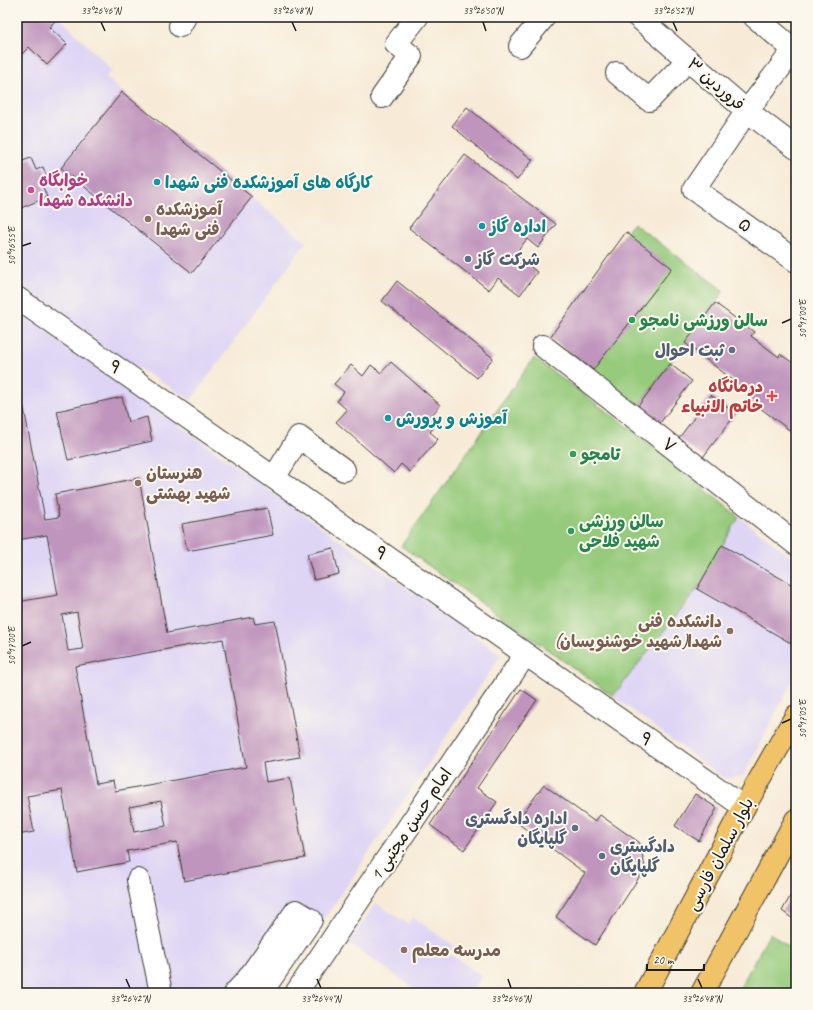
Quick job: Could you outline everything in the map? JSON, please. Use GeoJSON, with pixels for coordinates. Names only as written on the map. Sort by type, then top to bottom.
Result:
{"type":"FeatureCollection","features":[{"type":"Feature","properties":{"kind":"main road","name":"بلوار سلمان فارسی"},"geometry":{"type":"LineString","coordinates":[[645,993],[744,807],[796,716]]}},
{"type":"Feature","properties":{"kind":"main road"},"geometry":{"type":"LineString","coordinates":[[702,993],[796,820]]}},
{"type":"Feature","properties":{"kind":"street"},"geometry":{"type":"LineString","coordinates":[[382,97],[411,56],[396,44],[417,17]]}},
{"type":"Feature","properties":{"kind":"street"},"geometry":{"type":"LineString","coordinates":[[520,46],[544,17]]}},
{"type":"Feature","properties":{"kind":"street","name":"فروردین ۳"},"geometry":{"type":"LineString","coordinates":[[638,17],[747,111],[796,148]]}},
{"type":"Feature","properties":{"kind":"street"},"geometry":{"type":"LineString","coordinates":[[747,111],[795,48],[755,17]]}},
{"type":"Feature","properties":{"kind":"street"},"geometry":{"type":"LineString","coordinates":[[617,73],[649,100],[688,60]]}},
{"type":"Feature","properties":{"kind":"street","name":"۵"},"geometry":{"type":"LineString","coordinates":[[747,111],[694,189],[796,261]]}},
{"type":"Feature","properties":{"kind":"street","name":"۹"},"geometry":{"type":"LineString","coordinates":[[17,298],[744,807]]}},
{"type":"Feature","properties":{"kind":"street","name":"۷"},"geometry":{"type":"LineString","coordinates":[[543,346],[589,375],[640,429],[667,436],[796,544]]}},
{"type":"Feature","properties":{"kind":"street"},"geometry":{"type":"LineString","coordinates":[[274,478],[299,437],[344,470]]}},
{"type":"Feature","properties":{"kind":"street","name":"امام حسن مجتبی 1"},"geometry":{"type":"LineString","coordinates":[[296,993],[525,655]]}},
{"type":"Feature","properties":{"kind":"street"},"geometry":{"type":"LineString","coordinates":[[138,880],[161,993]]}},
{"type":"Feature","properties":{"kind":"street"},"geometry":{"type":"LineString","coordinates":[[235,993],[247,980],[296,911],[311,920],[261,993]]}},
{"type":"Feature","properties":{"kind":"shaded area","name":"آموزشکده فنی شهدا"},"geometry":{"type":"Polygon","coordinates":[[[17,17],[59,17],[112,70],[106,77],[122,92],[306,242],[191,400],[17,294],[17,17]]]}},
{"type":"Feature","properties":{"kind":"shaded area","name":"هنرستان شهید بهشتی"},"geometry":{"type":"Polygon","coordinates":[[[17,310],[501,655],[275,993],[17,993],[17,310]]]}},
{"type":"Feature","properties":{"kind":"shaded area","name":"دانشکده فنی شهدا(شهید خوشنویسان)"},"geometry":{"type":"Polygon","coordinates":[[[739,517],[796,560],[796,674],[743,776],[725,779],[613,696],[697,589],[739,517]]]}},
{"type":"Feature","properties":{"kind":"shaded area","name":"مدرسه معلم"},"geometry":{"type":"Polygon","coordinates":[[[376,903],[408,924],[413,917],[454,946],[448,953],[482,976],[471,993],[421,993],[349,943],[376,903]]]}},
{"type":"Feature","properties":{"kind":"green space","name":"سالن ورزشی نامجو"},"geometry":{"type":"Polygon","coordinates":[[[633,223],[724,291],[638,406],[550,337],[633,223]]]}},
{"type":"Feature","properties":{"kind":"green space","name":"سالن ورزشی شهید فلاحی"},"geometry":{"type":"Polygon","coordinates":[[[534,358],[636,433],[739,517],[697,589],[613,696],[401,546],[534,358]]]}},
{"type":"Feature","properties":{"kind":"green space"},"geometry":{"type":"Polygon","coordinates":[[[770,933],[796,952],[796,993],[737,993],[770,933]]]}},
{"type":"Feature","properties":{"kind":"building"},"geometry":{"type":"Polygon","coordinates":[[[17,17],[51,17],[55,21],[49,27],[67,44],[47,65],[29,47],[17,59],[17,17]]]}},
{"type":"Feature","properties":{"kind":"building","name":"کارگاه های آموزشکده فنی شهدا"},"geometry":{"type":"Polygon","coordinates":[[[122,92],[252,197],[192,273],[61,168],[122,92]]]}},
{"type":"Feature","properties":{"kind":"building"},"geometry":{"type":"Polygon","coordinates":[[[467,107],[533,160],[517,180],[452,126],[467,107]]]}},
{"type":"Feature","properties":{"kind":"building","name":"اداره گاز"},"geometry":{"type":"Polygon","coordinates":[[[465,155],[556,224],[538,248],[527,239],[515,254],[537,272],[520,295],[498,278],[489,290],[409,228],[465,155]]]}},
{"type":"Feature","properties":{"kind":"building","name":"خوابگاه دانشکده شهدا"},"geometry":{"type":"Polygon","coordinates":[[[31,158],[36,170],[43,167],[48,180],[41,182],[47,197],[21,208],[17,215],[17,163],[31,158]]]}},
{"type":"Feature","properties":{"kind":"building"},"geometry":{"type":"Polygon","coordinates":[[[626,232],[672,268],[593,370],[550,337],[626,232]]]}},
{"type":"Feature","properties":{"kind":"building"},"geometry":{"type":"Polygon","coordinates":[[[397,281],[493,358],[477,378],[382,301],[397,281]]]}},
{"type":"Feature","properties":{"kind":"building","name":"ثبت احوال"},"geometry":{"type":"Polygon","coordinates":[[[715,303],[754,332],[751,336],[779,357],[780,354],[796,365],[796,435],[747,398],[751,394],[685,343],[715,303]]]}},
{"type":"Feature","properties":{"kind":"building","name":"آموزش و پرورش"},"geometry":{"type":"Polygon","coordinates":[[[391,362],[440,405],[432,415],[439,421],[430,432],[438,439],[410,472],[401,464],[394,473],[336,422],[347,410],[337,401],[344,392],[334,384],[351,365],[363,376],[371,365],[381,373],[391,362]]]}},
{"type":"Feature","properties":{"kind":"building"},"geometry":{"type":"Polygon","coordinates":[[[670,364],[692,381],[660,423],[638,406],[670,364]]]}},
{"type":"Feature","properties":{"kind":"building"},"geometry":{"type":"Polygon","coordinates":[[[17,372],[45,519],[59,517],[55,494],[139,478],[167,633],[253,617],[255,624],[275,621],[300,757],[263,763],[266,782],[290,778],[305,858],[184,881],[177,842],[127,851],[129,862],[77,872],[62,790],[27,796],[34,832],[17,835],[17,602],[58,595],[47,535],[17,540],[17,372]],[[77,612],[62,615],[68,651],[83,649],[77,612]],[[223,639],[75,666],[96,784],[113,781],[115,791],[246,767],[223,639]],[[161,801],[129,807],[134,832],[166,826],[161,801]]]}},
{"type":"Feature","properties":{"kind":"building"},"geometry":{"type":"Polygon","coordinates":[[[711,395],[736,414],[703,457],[679,438],[711,395]]]}},
{"type":"Feature","properties":{"kind":"building"},"geometry":{"type":"Polygon","coordinates":[[[122,397],[128,422],[147,417],[152,441],[68,460],[57,411],[122,397]]]}},
{"type":"Feature","properties":{"kind":"building"},"geometry":{"type":"Polygon","coordinates":[[[267,508],[273,535],[187,551],[182,524],[267,508]]]}},
{"type":"Feature","properties":{"kind":"building"},"geometry":{"type":"Polygon","coordinates":[[[722,545],[796,587],[796,646],[697,589],[722,545]]]}},
{"type":"Feature","properties":{"kind":"building"},"geometry":{"type":"Polygon","coordinates":[[[333,548],[339,574],[314,580],[307,554],[333,548]]]}},
{"type":"Feature","properties":{"kind":"building"},"geometry":{"type":"Polygon","coordinates":[[[521,689],[537,700],[477,788],[497,802],[464,850],[430,825],[521,689]]]}},
{"type":"Feature","properties":{"kind":"building","name":"دادگستری گلپایگان"},"geometry":{"type":"Polygon","coordinates":[[[544,785],[595,822],[600,815],[640,843],[645,868],[595,945],[556,917],[585,873],[516,822],[544,785]]]}},
{"type":"Feature","properties":{"kind":"building"},"geometry":{"type":"Polygon","coordinates":[[[695,794],[717,808],[699,841],[675,826],[695,794]]]}},
{"type":"Feature","properties":{"kind":"building"},"geometry":{"type":"Polygon","coordinates":[[[796,886],[796,921],[782,911],[796,886]]]}},
{"type":"Feature","properties":{"kind":"place","name":"کارگاه های آموزشکده فنی شهدا"},"geometry":{"type":"Point","coordinates":[157,182]}},
{"type":"Feature","properties":{"kind":"place","name":"خوابگاه دانشکده شهدا"},"geometry":{"type":"Point","coordinates":[31,190]}},
{"type":"Feature","properties":{"kind":"place","name":"آموزشکده فنی شهدا"},"geometry":{"type":"Point","coordinates":[148,219]}},
{"type":"Feature","properties":{"kind":"place","name":"اداره گاز"},"geometry":{"type":"Point","coordinates":[482,226]}},
{"type":"Feature","properties":{"kind":"place","name":"شرکت گاز"},"geometry":{"type":"Point","coordinates":[468,259]}},
{"type":"Feature","properties":{"kind":"place","name":"سالن ورزشی نامجو"},"geometry":{"type":"Point","coordinates":[632,320]}},
{"type":"Feature","properties":{"kind":"place","name":"ثبت احوال"},"geometry":{"type":"Point","coordinates":[732,350]}},
{"type":"Feature","properties":{"kind":"place","name":"درمانگاه خاتم الانبیاء"},"geometry":{"type":"Point","coordinates":[772,396]}},
{"type":"Feature","properties":{"kind":"place","name":"آموزش و پرورش"},"geometry":{"type":"Point","coordinates":[388,418]}},
{"type":"Feature","properties":{"kind":"place","name":"تامجو"},"geometry":{"type":"Point","coordinates":[573,454]}},
{"type":"Feature","properties":{"kind":"place","name":"هنرستان شهید بهشتی"},"geometry":{"type":"Point","coordinates":[138,483]}},
{"type":"Feature","properties":{"kind":"place","name":"سالن ورزشی شهید فلاحی"},"geometry":{"type":"Point","coordinates":[571,531]}},
{"type":"Feature","properties":{"kind":"place","name":"دانشکده فنی شهدا(شهید خوشنویسان)"},"geometry":{"type":"Point","coordinates":[730,631]}},
{"type":"Feature","properties":{"kind":"place","name":"اداره دادگستری گلپایگان"},"geometry":{"type":"Point","coordinates":[575,828]}},
{"type":"Feature","properties":{"kind":"place","name":"دادگستری گلپایگان"},"geometry":{"type":"Point","coordinates":[602,856]}},
{"type":"Feature","properties":{"kind":"place","name":"مدرسه معلم"},"geometry":{"type":"Point","coordinates":[404,950]}}]}
